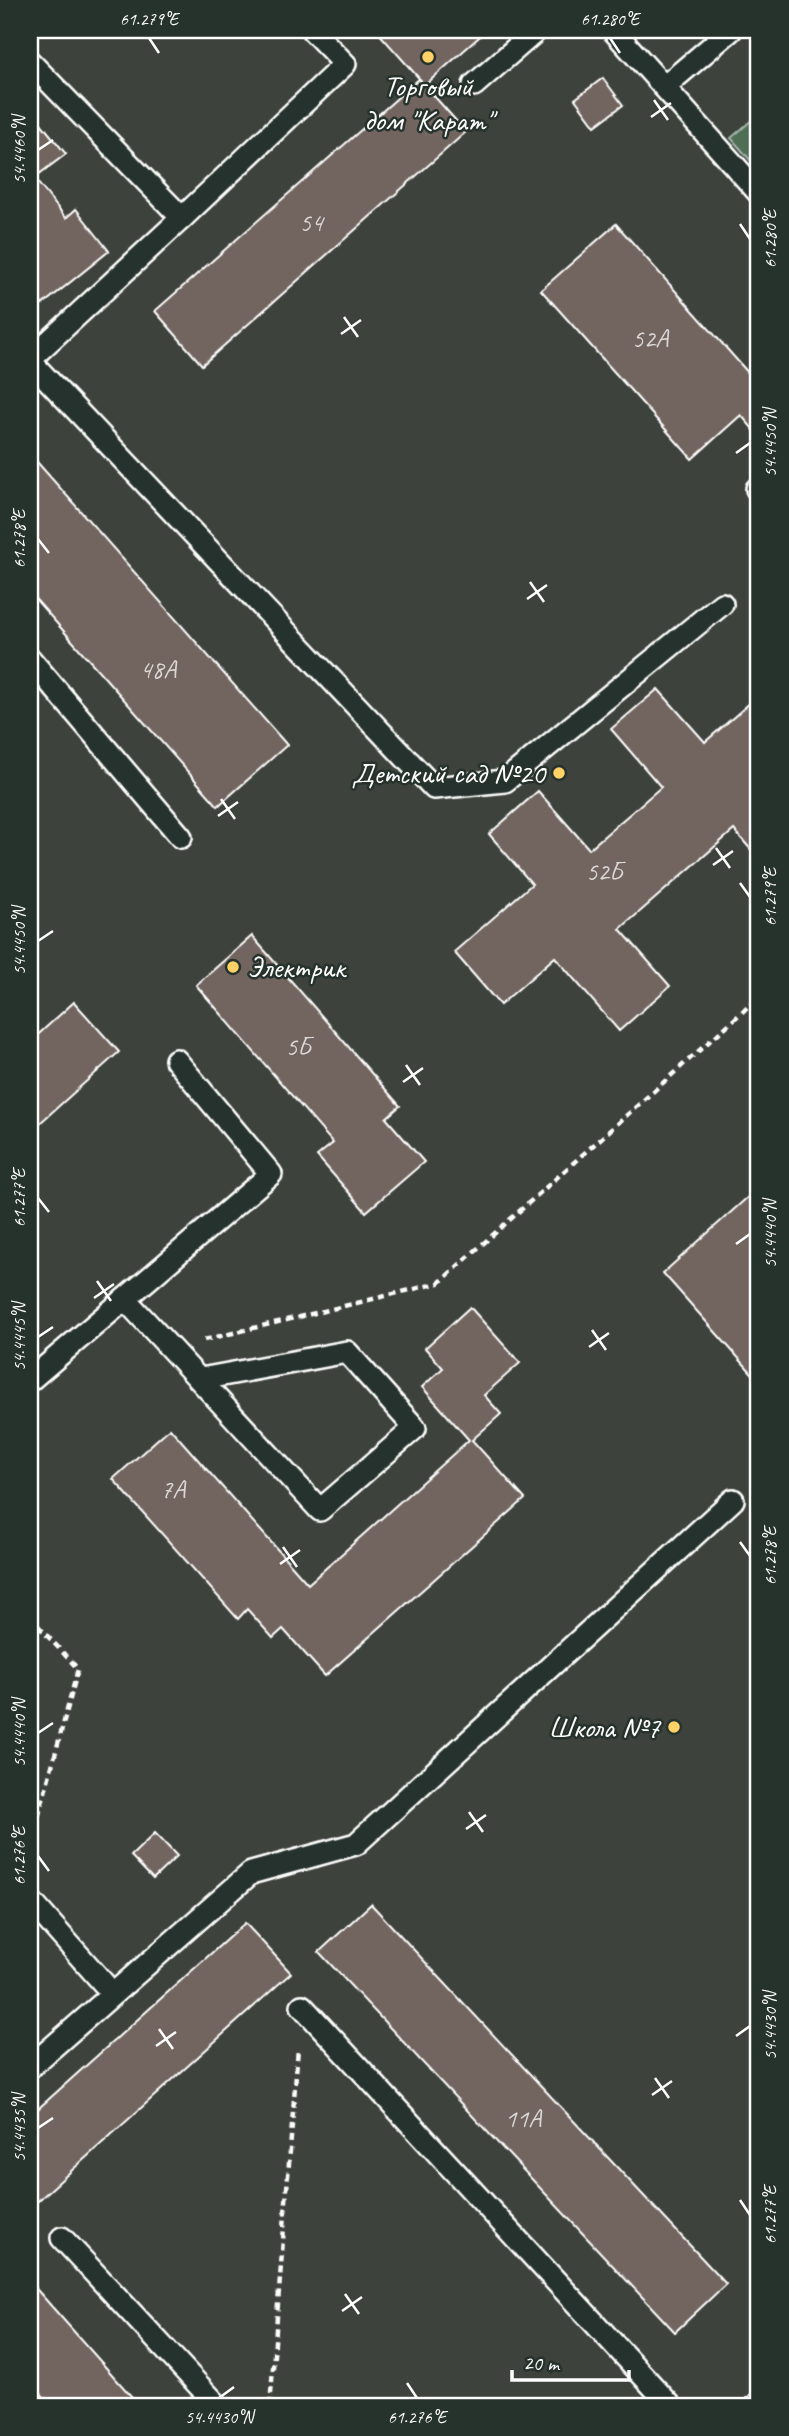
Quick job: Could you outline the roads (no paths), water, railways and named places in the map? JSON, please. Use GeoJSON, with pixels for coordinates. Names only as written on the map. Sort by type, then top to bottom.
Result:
{"type":"FeatureCollection","features":[{"type":"Feature","properties":{"kind":"lane"},"geometry":{"type":"LineString","coordinates":[[312,30],[345,64],[30,360],[434,788],[505,781],[722,604]]}},
{"type":"Feature","properties":{"kind":"lane"},"geometry":{"type":"LineString","coordinates":[[474,85],[537,30]]}},
{"type":"Feature","properties":{"kind":"lane"},"geometry":{"type":"LineString","coordinates":[[613,30],[759,193]]}},
{"type":"Feature","properties":{"kind":"lane"},"geometry":{"type":"LineString","coordinates":[[664,87],[731,30]]}},
{"type":"Feature","properties":{"kind":"lane"},"geometry":{"type":"LineString","coordinates":[[30,62],[182,218]]}},
{"type":"Feature","properties":{"kind":"lane"},"geometry":{"type":"LineString","coordinates":[[30,659],[181,837]]}},
{"type":"Feature","properties":{"kind":"lane"},"geometry":{"type":"LineString","coordinates":[[30,1380],[271,1174],[176,1060]]}},
{"type":"Feature","properties":{"kind":"lane"},"geometry":{"type":"LineString","coordinates":[[125,1299],[320,1510],[415,1428],[348,1352],[201,1379]]}},
{"type":"Feature","properties":{"kind":"lane"},"geometry":{"type":"LineString","coordinates":[[30,2067],[251,1873],[356,1844],[733,1500]]}},
{"type":"Feature","properties":{"kind":"lane"},"geometry":{"type":"LineString","coordinates":[[30,1900],[113,1994]]}},
{"type":"Feature","properties":{"kind":"lane"},"geometry":{"type":"LineString","coordinates":[[302,2006],[671,2406]]}},
{"type":"Feature","properties":{"kind":"lane"},"geometry":{"type":"LineString","coordinates":[[62,2238],[218,2406]]}},
{"type":"Feature","properties":{"kind":"place","name":"Торговый дом \"Карат\""},"geometry":{"type":"Point","coordinates":[428,57]}},
{"type":"Feature","properties":{"kind":"place","name":"Детский сад №20"},"geometry":{"type":"Point","coordinates":[559,773]}},
{"type":"Feature","properties":{"kind":"place","name":"Электрик"},"geometry":{"type":"Point","coordinates":[233,967]}},
{"type":"Feature","properties":{"kind":"place","name":"Школа №7"},"geometry":{"type":"Point","coordinates":[674,1727]}}]}
